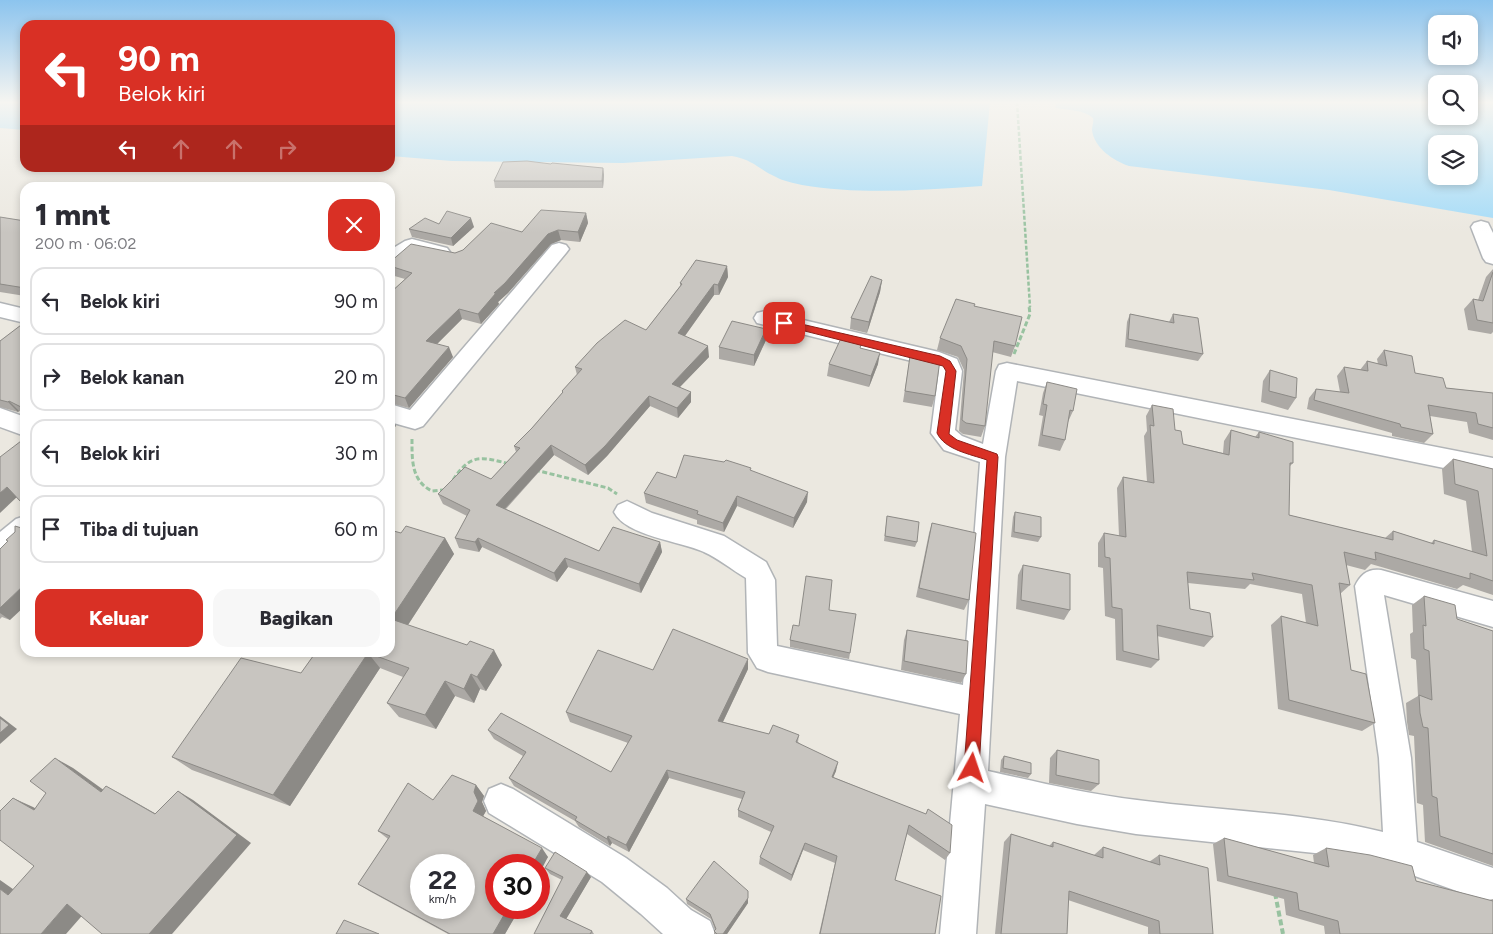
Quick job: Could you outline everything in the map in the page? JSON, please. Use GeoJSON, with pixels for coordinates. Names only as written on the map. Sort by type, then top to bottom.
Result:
{"type":"FeatureCollection","features":[{"type":"Feature","properties":{"kind":"street"},"geometry":{"type":"LineString","coordinates":[[1481,227],[1493,258]]}},
{"type":"Feature","properties":{"kind":"street"},"geometry":{"type":"LineString","coordinates":[[395,256],[412,245],[458,255]]}},
{"type":"Feature","properties":{"kind":"street"},"geometry":{"type":"LineString","coordinates":[[395,414],[415,420],[559,249]]}},
{"type":"Feature","properties":{"kind":"street"},"geometry":{"type":"LineString","coordinates":[[0,310],[20,315]]}},
{"type":"Feature","properties":{"kind":"street"},"geometry":{"type":"LineString","coordinates":[[765,318],[946,363],[951,371],[944,436],[953,443],[993,457]]}},
{"type":"Feature","properties":{"kind":"street"},"geometry":{"type":"LineString","coordinates":[[958,934],[977,703],[993,457],[1008,371],[1493,468]]}},
{"type":"Feature","properties":{"kind":"street"},"geometry":{"type":"LineString","coordinates":[[0,417],[20,425]]}},
{"type":"Feature","properties":{"kind":"street"},"geometry":{"type":"LineString","coordinates":[[628,512],[645,522],[714,544],[756,570],[761,580],[763,653],[768,658],[977,703]]}},
{"type":"Feature","properties":{"kind":"street"},"geometry":{"type":"LineString","coordinates":[[0,547],[20,531]]}},
{"type":"Feature","properties":{"kind":"street"},"geometry":{"type":"LineString","coordinates":[[1401,854],[1394,758],[1369,586],[1374,581],[1381,582],[1493,614]]}},
{"type":"Feature","properties":{"kind":"street"},"geometry":{"type":"LineString","coordinates":[[970,784],[1077,808],[1128,816],[1343,839],[1401,854],[1493,886]]}},
{"type":"Feature","properties":{"kind":"street"},"geometry":{"type":"LineString","coordinates":[[500,801],[614,870],[654,901],[678,923],[697,934]]}},
{"type":"Feature","properties":{"kind":"path"},"geometry":{"type":"LineString","coordinates":[[1008,371],[1030,314],[1020,146]]}},
{"type":"Feature","properties":{"kind":"path"},"geometry":{"type":"LineString","coordinates":[[415,420],[412,464],[422,484],[428,490],[438,492],[448,486],[462,466],[469,462],[486,459],[512,464]]}},
{"type":"Feature","properties":{"kind":"path"},"geometry":{"type":"LineString","coordinates":[[529,469],[608,488],[619,496],[628,512]]}},
{"type":"Feature","properties":{"kind":"path"},"geometry":{"type":"LineString","coordinates":[[1274,890],[1283,934]]}},
{"type":"Feature","properties":{"kind":"water"},"geometry":{"type":"Polygon","coordinates":[[[395,146],[986,146],[982,186],[914,190],[869,191],[802,185],[779,178],[746,160],[732,156],[623,163],[452,161],[395,156],[395,146]]]}},
{"type":"Feature","properties":{"kind":"water"},"geometry":{"type":"Polygon","coordinates":[[[1099,146],[1428,146],[1428,185],[1478,185],[1478,146],[1493,146],[1493,218],[1329,190],[1129,166],[1117,161],[1099,146]]]}},
{"type":"Feature","properties":{"kind":"building"},"geometry":{"type":"Polygon","coordinates":[[[527,161],[603,168],[602,181],[494,181],[503,162],[527,161]]]}},
{"type":"Feature","properties":{"kind":"building"},"geometry":{"type":"Polygon","coordinates":[[[541,210],[586,213],[578,232],[558,230],[548,234],[494,293],[496,293],[478,314],[459,309],[426,341],[449,347],[405,398],[395,395],[395,288],[412,273],[395,268],[395,258],[411,244],[455,253],[463,250],[491,223],[522,232],[541,210]]]}},
{"type":"Feature","properties":{"kind":"building"},"geometry":{"type":"Polygon","coordinates":[[[447,211],[471,218],[451,238],[409,229],[425,218],[439,224],[447,211]]]}},
{"type":"Feature","properties":{"kind":"building"},"geometry":{"type":"Polygon","coordinates":[[[0,217],[20,220],[20,287],[0,284],[0,217]]]}},
{"type":"Feature","properties":{"kind":"building"},"geometry":{"type":"Polygon","coordinates":[[[696,260],[727,266],[718,285],[714,284],[678,333],[708,346],[672,384],[691,392],[677,408],[649,396],[605,446],[585,465],[551,445],[496,505],[599,551],[613,527],[660,542],[639,584],[565,558],[554,573],[478,538],[475,542],[455,538],[470,510],[438,494],[465,467],[491,479],[520,448],[514,446],[532,428],[582,369],[575,367],[597,343],[625,320],[646,330],[682,284],[680,283],[696,260]]]}},
{"type":"Feature","properties":{"kind":"building"},"geometry":{"type":"Polygon","coordinates":[[[1493,272],[1493,323],[1477,320],[1473,299],[1483,301],[1493,272]]]}},
{"type":"Feature","properties":{"kind":"building"},"geometry":{"type":"Polygon","coordinates":[[[871,276],[882,280],[869,322],[851,318],[871,276]]]}},
{"type":"Feature","properties":{"kind":"building"},"geometry":{"type":"Polygon","coordinates":[[[956,299],[975,304],[974,306],[1022,317],[1015,346],[994,341],[985,426],[966,423],[962,420],[967,359],[961,346],[940,338],[956,299]]]}},
{"type":"Feature","properties":{"kind":"building"},"geometry":{"type":"Polygon","coordinates":[[[1130,314],[1174,323],[1173,314],[1198,318],[1203,354],[1128,339],[1130,314]]]}},
{"type":"Feature","properties":{"kind":"building"},"geometry":{"type":"Polygon","coordinates":[[[732,321],[766,329],[754,355],[719,347],[732,321]]]}},
{"type":"Feature","properties":{"kind":"building"},"geometry":{"type":"Polygon","coordinates":[[[20,326],[20,406],[9,401],[0,400],[0,341],[20,326]]]}},
{"type":"Feature","properties":{"kind":"building"},"geometry":{"type":"Polygon","coordinates":[[[843,334],[863,339],[860,348],[880,353],[871,376],[829,364],[843,334]]]}},
{"type":"Feature","properties":{"kind":"building"},"geometry":{"type":"Polygon","coordinates":[[[1384,350],[1412,356],[1415,373],[1443,378],[1446,388],[1493,393],[1493,428],[1478,424],[1476,413],[1428,405],[1433,434],[1401,427],[1400,424],[1314,400],[1316,389],[1349,393],[1344,367],[1368,371],[1367,361],[1387,366],[1384,350]]]}},
{"type":"Feature","properties":{"kind":"building"},"geometry":{"type":"Polygon","coordinates":[[[910,356],[932,359],[933,356],[940,360],[935,396],[905,391],[910,356]]]}},
{"type":"Feature","properties":{"kind":"building"},"geometry":{"type":"Polygon","coordinates":[[[1270,370],[1297,378],[1296,398],[1269,391],[1270,370]]]}},
{"type":"Feature","properties":{"kind":"building"},"geometry":{"type":"Polygon","coordinates":[[[1047,382],[1077,389],[1073,411],[1070,410],[1065,440],[1042,435],[1047,405],[1043,404],[1047,382]]]}},
{"type":"Feature","properties":{"kind":"building"},"geometry":{"type":"Polygon","coordinates":[[[1152,405],[1173,409],[1175,430],[1181,431],[1183,444],[1229,455],[1231,430],[1259,438],[1259,432],[1293,442],[1293,463],[1290,463],[1289,515],[1393,540],[1393,531],[1434,544],[1434,540],[1487,556],[1478,491],[1455,484],[1453,459],[1493,469],[1493,581],[1470,573],[1470,579],[1375,552],[1376,560],[1344,552],[1350,585],[1339,583],[1351,670],[1366,674],[1375,723],[1289,700],[1281,616],[1318,626],[1312,585],[1252,573],[1254,580],[1187,572],[1190,609],[1210,613],[1213,637],[1157,625],[1159,660],[1123,651],[1122,609],[1112,607],[1110,558],[1105,557],[1104,533],[1126,537],[1123,477],[1154,483],[1150,425],[1154,426],[1152,405]]]}},
{"type":"Feature","properties":{"kind":"building"},"geometry":{"type":"Polygon","coordinates":[[[20,442],[20,501],[7,487],[0,493],[0,457],[20,442]]]}},
{"type":"Feature","properties":{"kind":"building"},"geometry":{"type":"Polygon","coordinates":[[[684,455],[724,462],[726,460],[751,468],[750,470],[808,492],[794,518],[737,496],[723,523],[697,514],[698,511],[644,493],[657,472],[676,478],[684,455]]]}},
{"type":"Feature","properties":{"kind":"building"},"geometry":{"type":"Polygon","coordinates":[[[1015,512],[1041,517],[1041,537],[1014,532],[1015,512]]]}},
{"type":"Feature","properties":{"kind":"building"},"geometry":{"type":"Polygon","coordinates":[[[887,516],[919,522],[917,542],[885,536],[887,516]]]}},
{"type":"Feature","properties":{"kind":"building"},"geometry":{"type":"Polygon","coordinates":[[[932,523],[976,533],[969,600],[919,588],[932,523]]]}},
{"type":"Feature","properties":{"kind":"building"},"geometry":{"type":"Polygon","coordinates":[[[15,526],[20,528],[20,589],[0,608],[0,549],[15,532],[15,526]]]}},
{"type":"Feature","properties":{"kind":"building"},"geometry":{"type":"Polygon","coordinates":[[[406,526],[445,538],[395,613],[395,531],[401,533],[406,526]]]}},
{"type":"Feature","properties":{"kind":"building"},"geometry":{"type":"Polygon","coordinates":[[[1023,565],[1070,574],[1070,610],[1021,600],[1023,565]]]}},
{"type":"Feature","properties":{"kind":"building"},"geometry":{"type":"Polygon","coordinates":[[[806,576],[832,580],[829,610],[856,614],[850,653],[790,640],[793,625],[799,626],[806,576]]]}},
{"type":"Feature","properties":{"kind":"building"},"geometry":{"type":"Polygon","coordinates":[[[1424,596],[1455,605],[1457,619],[1493,631],[1493,854],[1440,836],[1437,798],[1432,796],[1428,728],[1423,727],[1420,713],[1419,695],[1432,700],[1429,651],[1424,649],[1423,625],[1426,626],[1424,596]]]}},
{"type":"Feature","properties":{"kind":"building"},"geometry":{"type":"Polygon","coordinates":[[[395,620],[467,645],[470,641],[494,650],[477,677],[471,674],[464,689],[445,681],[425,715],[387,703],[409,668],[379,657],[395,657],[395,620]]]}},
{"type":"Feature","properties":{"kind":"building"},"geometry":{"type":"Polygon","coordinates":[[[673,629],[748,659],[718,721],[769,734],[773,725],[799,735],[796,742],[838,762],[832,777],[926,814],[928,809],[952,825],[950,853],[909,825],[895,880],[941,896],[935,934],[820,934],[837,856],[805,843],[792,875],[760,857],[774,826],[738,810],[745,792],[667,770],[626,845],[608,836],[607,839],[575,820],[577,817],[509,778],[526,752],[488,730],[501,713],[611,772],[632,736],[566,712],[598,650],[653,670],[673,629]]]}},
{"type":"Feature","properties":{"kind":"building"},"geometry":{"type":"Polygon","coordinates":[[[907,630],[968,641],[966,674],[904,661],[907,630]]]}},
{"type":"Feature","properties":{"kind":"building"},"geometry":{"type":"Polygon","coordinates":[[[312,657],[365,657],[273,795],[172,757],[241,658],[301,673],[312,657]]]}},
{"type":"Feature","properties":{"kind":"building"},"geometry":{"type":"Polygon","coordinates":[[[0,718],[9,725],[0,733],[0,718]]]}},
{"type":"Feature","properties":{"kind":"building"},"geometry":{"type":"Polygon","coordinates":[[[1057,750],[1099,760],[1099,784],[1056,775],[1057,750]]]}},
{"type":"Feature","properties":{"kind":"building"},"geometry":{"type":"Polygon","coordinates":[[[1004,756],[1031,763],[1031,774],[1003,768],[1004,756]]]}},
{"type":"Feature","properties":{"kind":"building"},"geometry":{"type":"Polygon","coordinates":[[[55,758],[101,792],[106,786],[155,814],[178,791],[237,835],[149,934],[102,934],[67,904],[41,934],[0,934],[0,889],[8,895],[34,866],[0,840],[0,811],[13,798],[34,810],[46,793],[30,781],[55,758]]]}},
{"type":"Feature","properties":{"kind":"building"},"geometry":{"type":"Polygon","coordinates":[[[452,775],[476,785],[474,792],[478,801],[473,811],[542,848],[538,854],[485,854],[485,919],[502,919],[493,934],[450,934],[422,919],[475,919],[475,854],[410,854],[410,912],[358,884],[390,836],[378,831],[408,783],[433,800],[452,775]]]}},
{"type":"Feature","properties":{"kind":"building"},"geometry":{"type":"Polygon","coordinates":[[[1011,834],[1053,847],[1053,842],[1103,858],[1103,847],[1160,865],[1159,855],[1208,868],[1213,934],[1160,934],[1159,921],[1069,891],[1067,934],[1001,934],[1011,834]]]}},
{"type":"Feature","properties":{"kind":"building"},"geometry":{"type":"Polygon","coordinates":[[[1224,838],[1329,867],[1326,848],[1370,855],[1412,866],[1416,881],[1493,901],[1493,934],[1340,934],[1338,921],[1299,910],[1297,893],[1228,876],[1224,838]]]}},
{"type":"Feature","properties":{"kind":"building"},"geometry":{"type":"Polygon","coordinates":[[[555,852],[587,872],[560,916],[592,931],[590,934],[534,934],[542,919],[550,919],[550,903],[563,877],[550,870],[550,860],[555,852]]]}},
{"type":"Feature","properties":{"kind":"building"},"geometry":{"type":"Polygon","coordinates":[[[714,861],[748,891],[748,898],[723,934],[717,934],[714,931],[716,929],[710,914],[686,899],[714,861]]]}},
{"type":"Feature","properties":{"kind":"building"},"geometry":{"type":"Polygon","coordinates":[[[344,920],[379,934],[336,934],[344,920]]]}},
{"type":"Feature","properties":{"kind":"route"},"geometry":{"type":"LineString","coordinates":[[784,323],[946,363],[951,371],[944,436],[953,443],[993,457],[972,768]]}}]}
